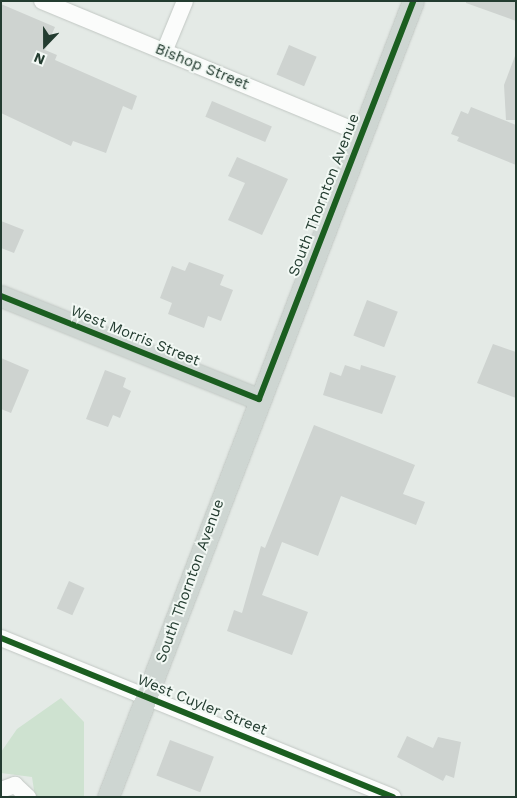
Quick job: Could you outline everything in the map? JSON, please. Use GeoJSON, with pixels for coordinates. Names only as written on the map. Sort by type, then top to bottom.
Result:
{"type":"FeatureCollection","features":[{"type":"Feature","properties":{"kind":"main road","name":"South Thornton Avenue"},"geometry":{"type":"LineString","coordinates":[[108,797],[413,1]]}},
{"type":"Feature","properties":{"kind":"main road","name":"West Morris Street"},"geometry":{"type":"LineString","coordinates":[[1,296],[259,399]]}},
{"type":"Feature","properties":{"kind":"street","name":"Bishop Street"},"geometry":{"type":"LineString","coordinates":[[42,1],[361,133]]}},
{"type":"Feature","properties":{"kind":"street"},"geometry":{"type":"LineString","coordinates":[[164,52],[185,1]]}},
{"type":"Feature","properties":{"kind":"street","name":"West Cuyler Street"},"geometry":{"type":"LineString","coordinates":[[1,638],[148,696],[393,797]]}},
{"type":"Feature","properties":{"kind":"street"},"geometry":{"type":"LineString","coordinates":[[1,790],[16,785],[28,797]]}},
{"type":"Feature","properties":{"kind":"green space"},"geometry":{"type":"Polygon","coordinates":[[[61,698],[84,722],[84,797],[35,797],[32,777],[1,773],[1,752],[17,729],[61,698]]]}},
{"type":"Feature","properties":{"kind":"building"},"geometry":{"type":"Polygon","coordinates":[[[466,1],[516,1],[516,21],[466,3],[466,1]]]}},
{"type":"Feature","properties":{"kind":"building"},"geometry":{"type":"Polygon","coordinates":[[[1,4],[55,27],[45,50],[57,55],[55,60],[137,96],[132,110],[123,106],[106,153],[73,141],[71,146],[1,113],[1,4]]]}},
{"type":"Feature","properties":{"kind":"building"},"geometry":{"type":"Polygon","coordinates":[[[289,45],[317,57],[304,86],[276,74],[289,45]]]}},
{"type":"Feature","properties":{"kind":"building"},"geometry":{"type":"Polygon","coordinates":[[[515,56],[516,120],[506,120],[504,85],[515,56]]]}},
{"type":"Feature","properties":{"kind":"building"},"geometry":{"type":"Polygon","coordinates":[[[212,101],[272,126],[265,142],[205,117],[212,101]]]}},
{"type":"Feature","properties":{"kind":"building"},"geometry":{"type":"Polygon","coordinates":[[[471,107],[516,125],[516,165],[457,141],[459,137],[451,134],[461,111],[468,114],[471,107]]]}},
{"type":"Feature","properties":{"kind":"building"},"geometry":{"type":"Polygon","coordinates":[[[237,157],[288,179],[262,235],[228,220],[245,183],[228,176],[237,157]]]}},
{"type":"Feature","properties":{"kind":"building"},"geometry":{"type":"Polygon","coordinates":[[[1,221],[24,230],[14,253],[1,248],[1,221]]]}},
{"type":"Feature","properties":{"kind":"building"},"geometry":{"type":"Polygon","coordinates":[[[189,262],[224,275],[220,285],[233,290],[221,321],[208,316],[204,328],[168,314],[172,303],[160,298],[172,266],[185,271],[189,262]]]}},
{"type":"Feature","properties":{"kind":"building"},"geometry":{"type":"Polygon","coordinates":[[[367,300],[398,312],[384,347],[353,335],[367,300]]]}},
{"type":"Feature","properties":{"kind":"building"},"geometry":{"type":"Polygon","coordinates":[[[493,344],[516,352],[516,398],[477,383],[493,344]]]}},
{"type":"Feature","properties":{"kind":"building"},"geometry":{"type":"Polygon","coordinates":[[[1,358],[29,370],[11,413],[1,409],[1,358]]]}},
{"type":"Feature","properties":{"kind":"building"},"geometry":{"type":"Polygon","coordinates":[[[345,365],[360,370],[361,365],[396,376],[382,414],[323,395],[330,372],[341,376],[345,365]]]}},
{"type":"Feature","properties":{"kind":"building"},"geometry":{"type":"Polygon","coordinates":[[[105,370],[126,378],[123,387],[131,391],[120,418],[113,415],[108,427],[86,419],[105,370]]]}},
{"type":"Feature","properties":{"kind":"building"},"geometry":{"type":"Polygon","coordinates":[[[314,425],[415,465],[403,494],[425,502],[416,525],[341,496],[318,556],[282,542],[262,595],[308,612],[292,655],[227,631],[234,610],[242,613],[261,546],[265,548],[314,425]]]}},
{"type":"Feature","properties":{"kind":"building"},"geometry":{"type":"Polygon","coordinates":[[[69,581],[85,588],[72,615],[57,608],[69,581]]]}},
{"type":"Feature","properties":{"kind":"building"},"geometry":{"type":"Polygon","coordinates":[[[407,736],[433,748],[438,737],[461,742],[454,778],[446,775],[443,781],[397,757],[407,736]]]}},
{"type":"Feature","properties":{"kind":"building"},"geometry":{"type":"Polygon","coordinates":[[[170,740],[214,757],[200,792],[156,775],[170,740]]]}},
{"type":"Feature","properties":{"kind":"cycle path"},"geometry":{"type":"LineString","coordinates":[[1,296],[259,399],[413,1]]}},
{"type":"Feature","properties":{"kind":"cycle path"},"geometry":{"type":"LineString","coordinates":[[1,638],[393,797]]}}]}
